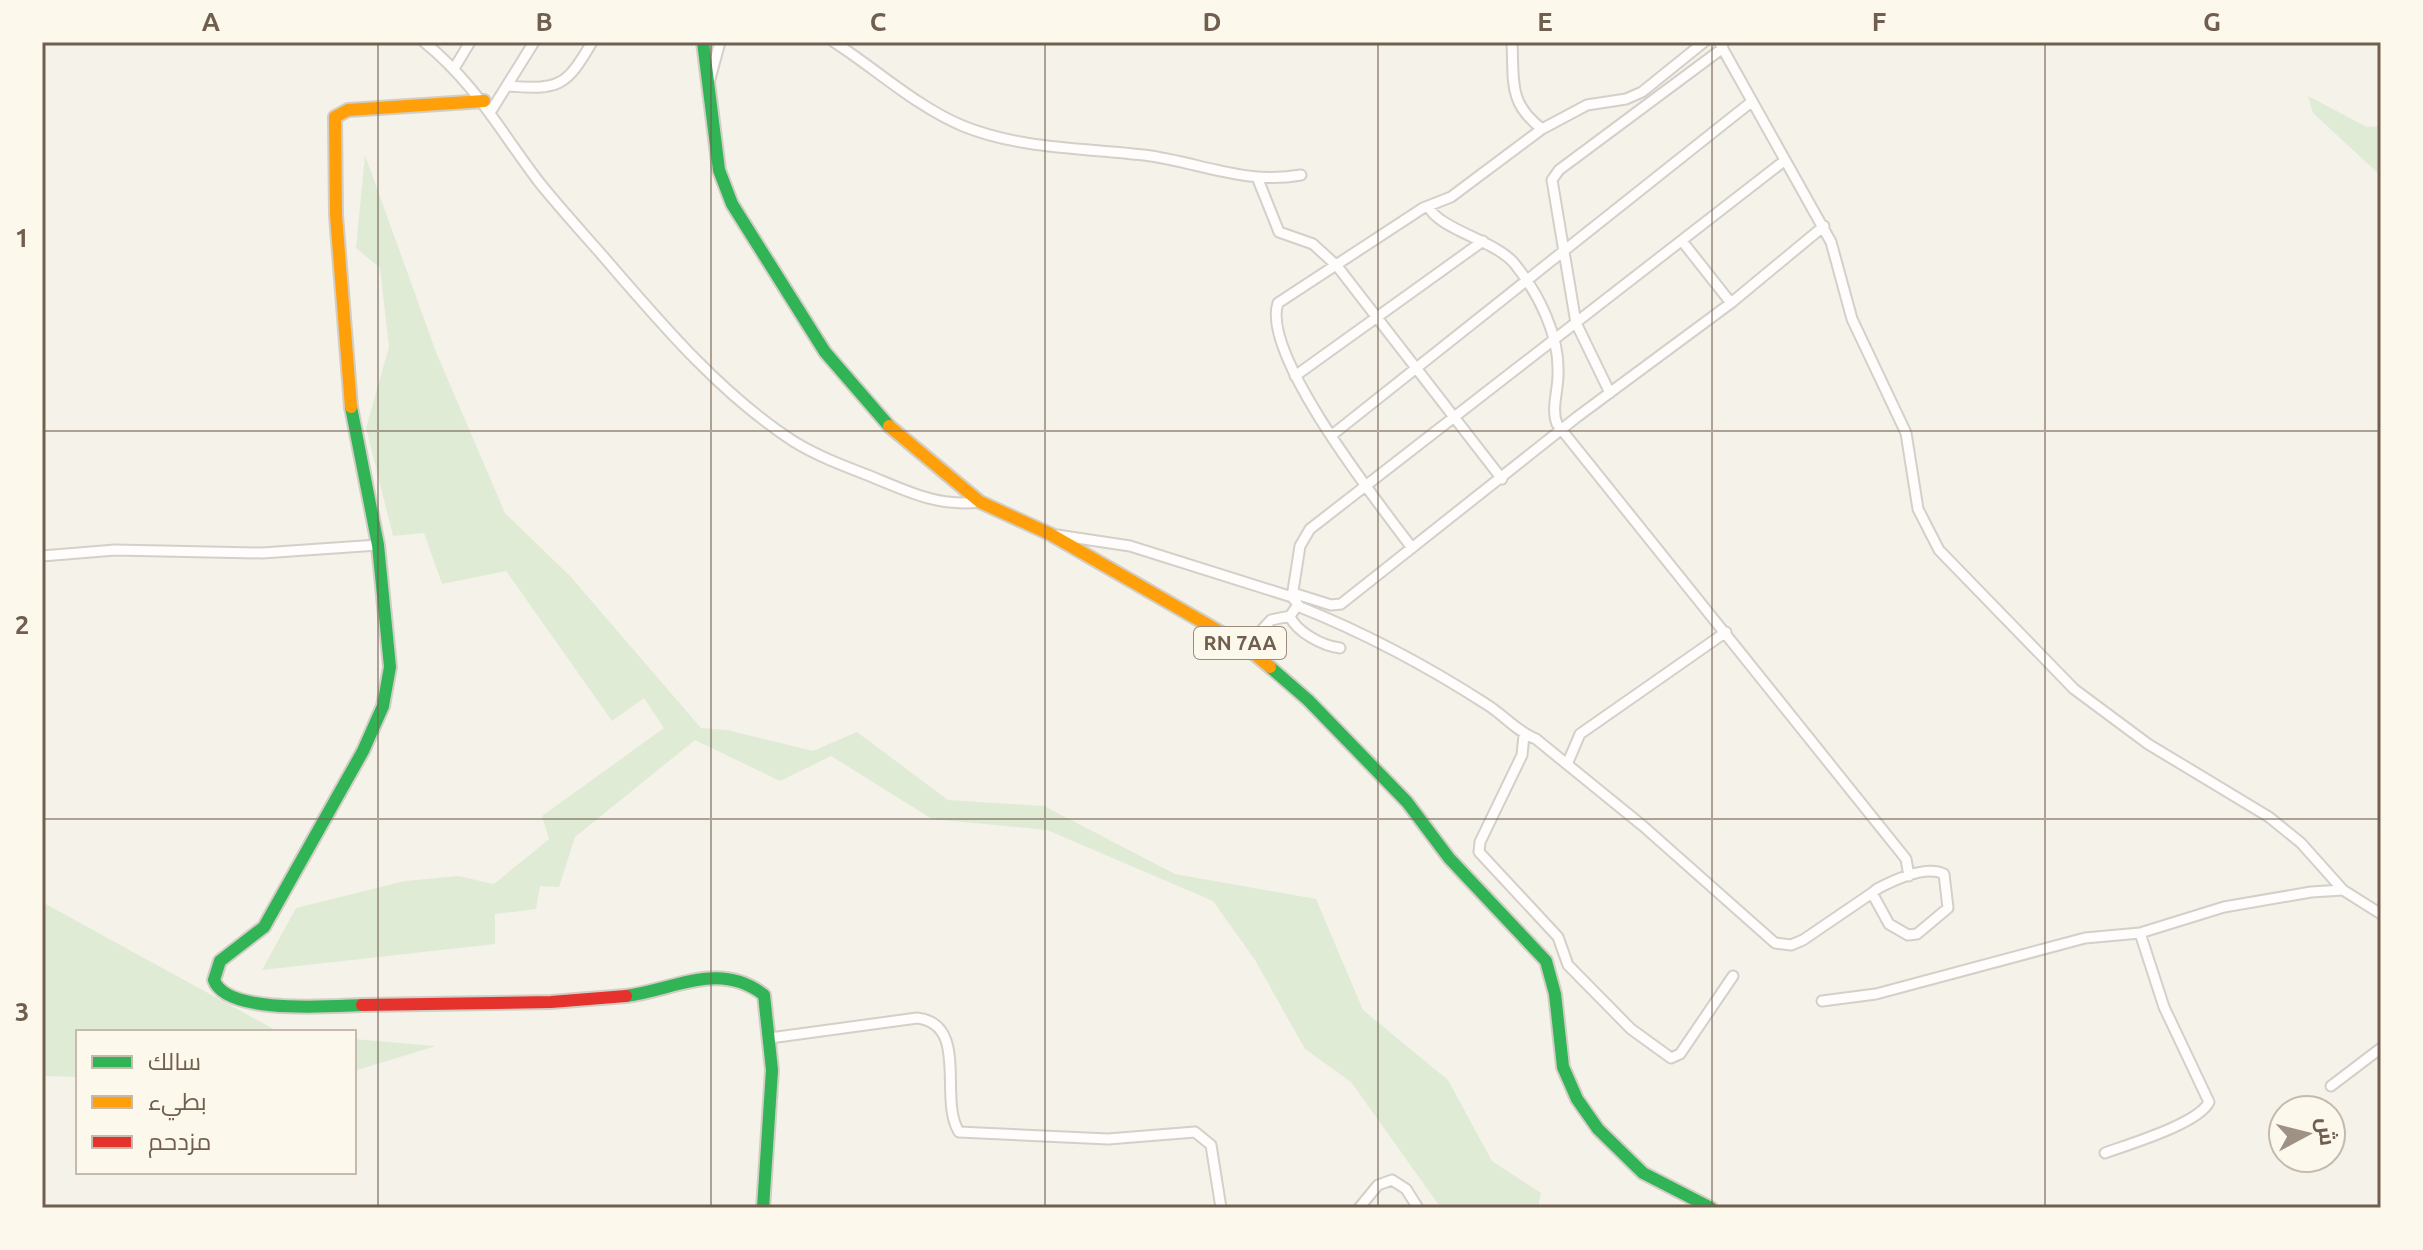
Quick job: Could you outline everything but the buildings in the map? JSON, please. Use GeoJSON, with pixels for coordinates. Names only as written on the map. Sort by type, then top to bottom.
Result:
{"type":"FeatureCollection","features":[{"type":"Feature","properties":{"kind":"street"},"geometry":{"type":"LineString","coordinates":[[424,42],[455,67],[488,106],[552,198],[629,288],[689,351],[749,407],[793,440],[855,470],[941,503],[980,502]]}},
{"type":"Feature","properties":{"kind":"street"},"geometry":{"type":"LineString","coordinates":[[455,67],[470,42]]}},
{"type":"Feature","properties":{"kind":"street"},"geometry":{"type":"LineString","coordinates":[[534,42],[507,86],[488,106],[348,110],[335,117],[346,371],[356,446],[378,545],[390,667],[383,706],[363,751],[264,927],[256,937],[222,959],[215,968],[213,980],[219,991],[231,997],[289,1005],[554,1000],[637,995],[703,978],[733,979],[752,984],[764,995],[770,1038],[769,1144],[763,1208]]}},
{"type":"Feature","properties":{"kind":"street"},"geometry":{"type":"LineString","coordinates":[[507,86],[546,89],[566,82],[592,42]]}},
{"type":"Feature","properties":{"kind":"street","name":"RN 7AA"},"geometry":{"type":"LineString","coordinates":[[703,42],[719,170],[732,204],[817,340],[874,411],[950,480],[980,502],[1050,534],[1246,647],[1308,700],[1407,802],[1457,868],[1546,961]]}},
{"type":"Feature","properties":{"kind":"street"},"geometry":{"type":"LineString","coordinates":[[708,86],[720,42]]}},
{"type":"Feature","properties":{"kind":"street"},"geometry":{"type":"LineString","coordinates":[[834,42],[936,113],[975,130],[1042,145],[1146,156],[1193,168],[1257,177],[1301,175]]}},
{"type":"Feature","properties":{"kind":"street"},"geometry":{"type":"LineString","coordinates":[[1512,42],[1516,101],[1526,117],[1542,129]]}},
{"type":"Feature","properties":{"kind":"street"},"geometry":{"type":"LineString","coordinates":[[1412,548],[1365,486],[1295,376],[1280,334],[1276,307],[1283,297],[1337,266],[1428,206],[1451,197],[1542,129],[1587,105],[1634,96],[1704,42]]}},
{"type":"Feature","properties":{"kind":"street"},"geometry":{"type":"LineString","coordinates":[[1610,393],[1576,323],[1551,192],[1556,172],[1721,45],[1750,103],[1824,226],[1862,344],[1906,433],[1918,509],[1939,550],[2074,689],[2141,740],[2269,817],[2301,843],[2343,890],[2381,914]]}},
{"type":"Feature","properties":{"kind":"street"},"geometry":{"type":"LineString","coordinates":[[1332,435],[1750,103]]}},
{"type":"Feature","properties":{"kind":"street"},"geometry":{"type":"LineString","coordinates":[[1340,648],[1318,642],[1290,616],[1300,546],[1307,532],[1784,161]]}},
{"type":"Feature","properties":{"kind":"street"},"geometry":{"type":"LineString","coordinates":[[1257,177],[1279,232],[1313,244],[1337,266],[1502,479]]}},
{"type":"Feature","properties":{"kind":"street"},"geometry":{"type":"LineString","coordinates":[[1428,206],[1437,218],[1483,241],[1510,259],[1527,283],[1556,338],[1558,379],[1554,413],[1562,430],[1906,859],[1909,876]]}},
{"type":"Feature","properties":{"kind":"street"},"geometry":{"type":"LineString","coordinates":[[1050,534],[1130,546],[1294,599],[1341,604],[1562,430],[1731,303],[1824,226]]}},
{"type":"Feature","properties":{"kind":"street"},"geometry":{"type":"LineString","coordinates":[[1295,376],[1483,241]]}},
{"type":"Feature","properties":{"kind":"street"},"geometry":{"type":"LineString","coordinates":[[1682,241],[1731,303]]}},
{"type":"Feature","properties":{"kind":"street"},"geometry":{"type":"LineString","coordinates":[[42,556],[115,550],[262,553],[378,545]]}},
{"type":"Feature","properties":{"kind":"street"},"geometry":{"type":"LineString","coordinates":[[1294,599],[1398,652],[1486,704],[1524,735],[1536,739],[1568,762],[1775,943],[1797,943],[1872,893],[1909,876],[1938,871],[1945,876],[1947,911],[1917,934],[1908,935],[1893,928],[1872,893]]}},
{"type":"Feature","properties":{"kind":"street"},"geometry":{"type":"LineString","coordinates":[[1246,647],[1271,620],[1290,616]]}},
{"type":"Feature","properties":{"kind":"street"},"geometry":{"type":"LineString","coordinates":[[1568,762],[1580,734],[1726,632]]}},
{"type":"Feature","properties":{"kind":"street"},"geometry":{"type":"LineString","coordinates":[[1524,735],[1522,755],[1480,842],[1479,852],[1558,937],[1568,965],[1631,1029],[1671,1058],[1680,1054],[1733,976]]}},
{"type":"Feature","properties":{"kind":"street"},"geometry":{"type":"LineString","coordinates":[[1822,1001],[1876,994],[2098,935],[2140,933],[2224,907],[2343,890]]}},
{"type":"Feature","properties":{"kind":"street"},"geometry":{"type":"LineString","coordinates":[[2105,1153],[2170,1128],[2206,1109],[2209,1102],[2164,1007],[2140,933]]}},
{"type":"Feature","properties":{"kind":"street"},"geometry":{"type":"LineString","coordinates":[[1562,953],[1546,961],[1553,977],[1559,1050],[1567,1086],[1577,1102],[1637,1169],[1711,1208]]}},
{"type":"Feature","properties":{"kind":"street"},"geometry":{"type":"LineString","coordinates":[[770,1038],[917,1018],[931,1020],[941,1027],[947,1040],[952,1117],[959,1132],[1108,1139],[1195,1132],[1211,1145],[1221,1208]]}},
{"type":"Feature","properties":{"kind":"street"},"geometry":{"type":"LineString","coordinates":[[2331,1086],[2381,1048]]}},
{"type":"Feature","properties":{"kind":"street"},"geometry":{"type":"LineString","coordinates":[[1359,1208],[1378,1185],[1392,1180],[1406,1189],[1418,1208]]}},
{"type":"Feature","properties":{"kind":"green space"},"geometry":{"type":"Polygon","coordinates":[[[2308,96],[2367,127],[2381,126],[2381,176],[2313,113],[2308,96]]]}},
{"type":"Feature","properties":{"kind":"green space"},"geometry":{"type":"Polygon","coordinates":[[[365,155],[436,352],[505,513],[570,576],[701,728],[727,730],[813,751],[857,732],[948,800],[1044,806],[1175,874],[1316,899],[1363,1010],[1448,1080],[1492,1161],[1541,1193],[1538,1208],[1451,1208],[1438,1204],[1351,1082],[1305,1049],[1255,960],[1213,901],[1047,830],[932,819],[831,756],[780,781],[695,740],[575,837],[559,887],[540,886],[536,909],[495,914],[495,944],[262,970],[296,908],[405,881],[458,876],[494,884],[549,839],[542,816],[664,728],[644,698],[612,721],[506,571],[442,584],[424,533],[393,536],[366,428],[389,347],[380,268],[356,248],[365,155]]]}},
{"type":"Feature","properties":{"kind":"green space"},"geometry":{"type":"Polygon","coordinates":[[[42,902],[275,1030],[76,1030],[76,1077],[42,1076],[42,902]]]}},
{"type":"Feature","properties":{"kind":"green space"},"geometry":{"type":"Polygon","coordinates":[[[356,1039],[436,1046],[356,1070],[356,1039]]]}},
{"type":"Feature","properties":{"kind":"traffic: fast"},"geometry":{"type":"LineString","coordinates":[[703,42],[719,170],[732,204],[825,352],[889,426]]}},
{"type":"Feature","properties":{"kind":"traffic: fast"},"geometry":{"type":"LineString","coordinates":[[351,407],[378,545],[390,667],[383,706],[363,751],[264,927],[220,961],[214,980],[223,991],[258,1004],[305,1007],[362,1005]]}},
{"type":"Feature","properties":{"kind":"traffic: fast"},"geometry":{"type":"LineString","coordinates":[[1270,667],[1308,700],[1407,802],[1449,858],[1546,961],[1555,994],[1563,1067],[1577,1099],[1598,1129],[1643,1173],[1711,1208]]}},
{"type":"Feature","properties":{"kind":"traffic: fast"},"geometry":{"type":"LineString","coordinates":[[626,996],[713,978],[747,985],[764,995],[772,1070],[763,1208]]}},
{"type":"Feature","properties":{"kind":"traffic: slow"},"geometry":{"type":"LineString","coordinates":[[351,407],[336,215],[335,117],[348,110],[484,101]]}},
{"type":"Feature","properties":{"kind":"traffic: slow"},"geometry":{"type":"LineString","coordinates":[[889,426],[980,502],[1050,534],[1246,647],[1270,667]]}},
{"type":"Feature","properties":{"kind":"traffic: jam"},"geometry":{"type":"LineString","coordinates":[[362,1005],[551,1002],[626,996]]}}]}
